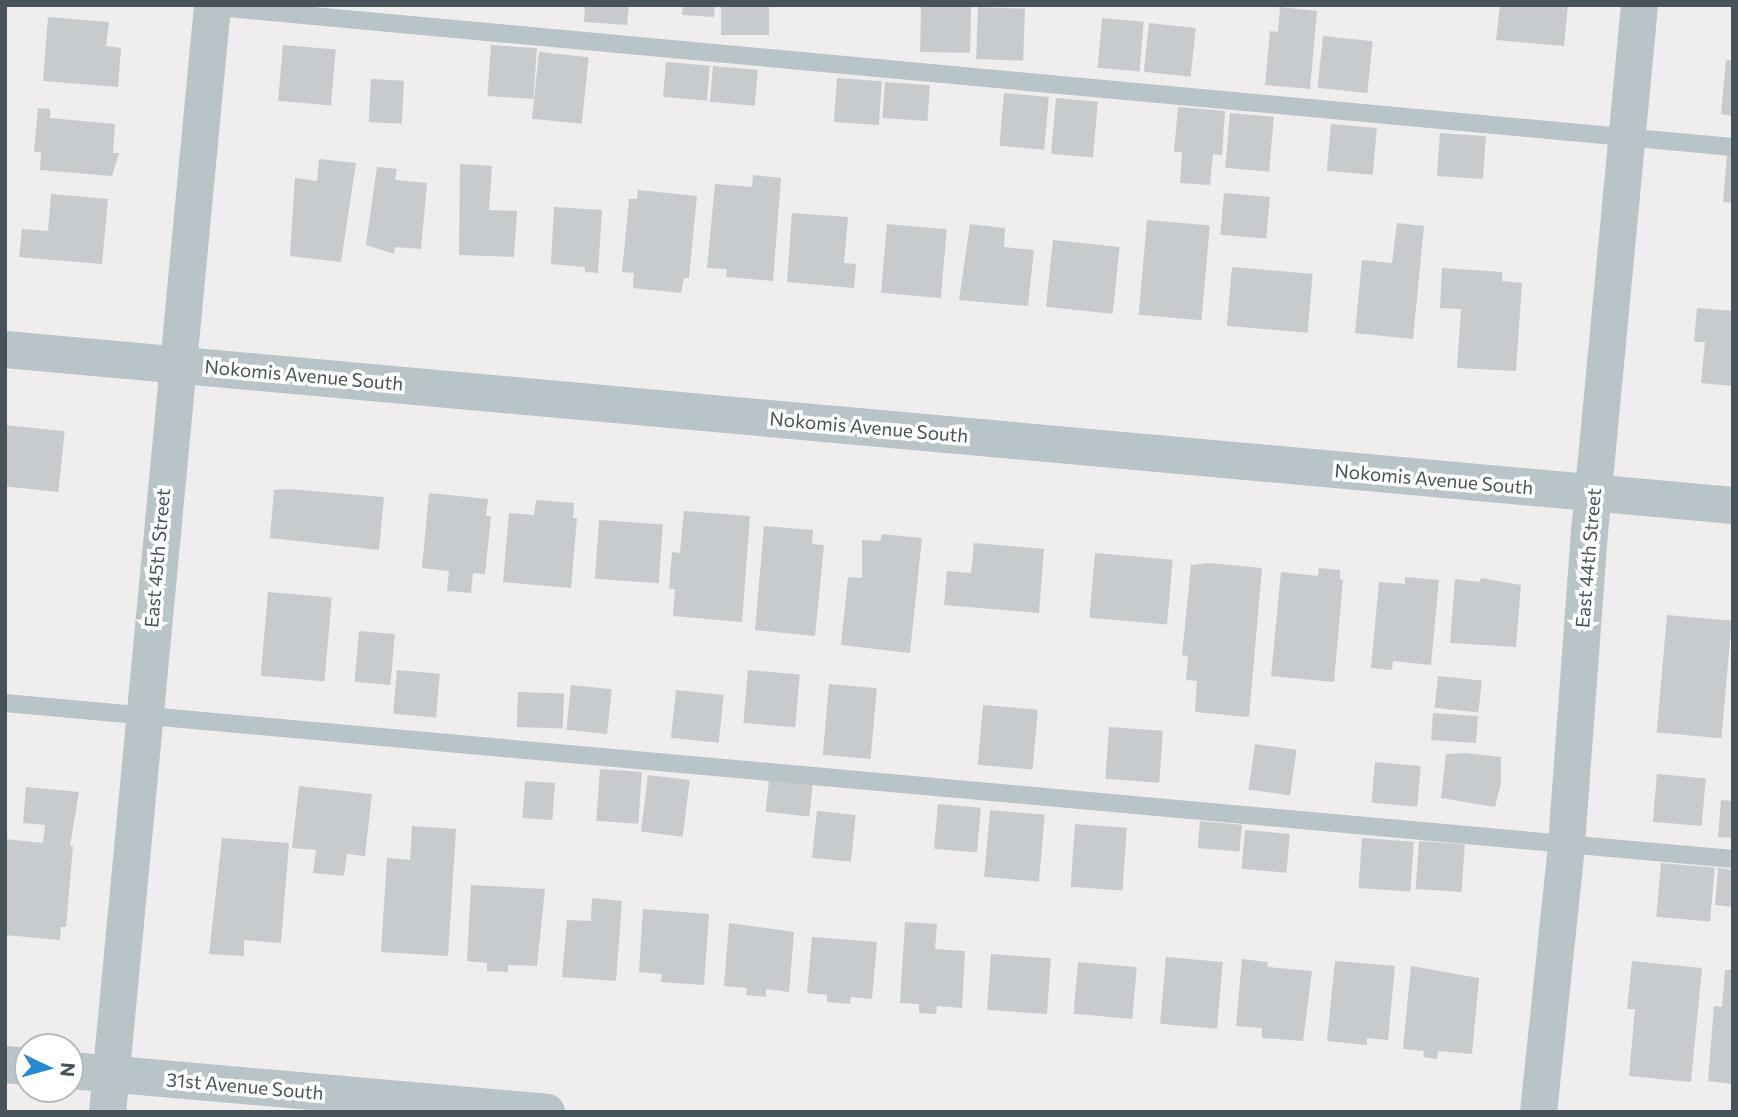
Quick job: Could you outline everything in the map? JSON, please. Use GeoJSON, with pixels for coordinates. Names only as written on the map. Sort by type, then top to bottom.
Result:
{"type":"FeatureCollection","features":[{"type":"Feature","properties":{"kind":"street","name":"East 44th Street"},"geometry":{"type":"LineString","coordinates":[[1538,1112],[1566,844],[1593,493],[1639,5]]}},
{"type":"Feature","properties":{"kind":"street","name":"East 45th Street"},"geometry":{"type":"LineString","coordinates":[[107,1112],[207,6]]}},
{"type":"Feature","properties":{"kind":"street","name":"Nokomis Avenue South"},"geometry":{"type":"LineString","coordinates":[[5,349],[1733,505]]}},
{"type":"Feature","properties":{"kind":"street","name":"31st Avenue South"},"geometry":{"type":"LineString","coordinates":[[84,1071],[546,1112]]}},
{"type":"Feature","properties":{"kind":"lane"},"geometry":{"type":"LineString","coordinates":[[207,6],[1733,147]]}},
{"type":"Feature","properties":{"kind":"lane"},"geometry":{"type":"LineString","coordinates":[[5,704],[1733,859]]}},
{"type":"Feature","properties":{"kind":"building"},"geometry":{"type":"Polygon","coordinates":[[[585,5],[629,5],[627,25],[584,22],[585,5]]]}},
{"type":"Feature","properties":{"kind":"building"},"geometry":{"type":"Polygon","coordinates":[[[683,5],[715,5],[714,17],[682,15],[683,5]]]}},
{"type":"Feature","properties":{"kind":"building"},"geometry":{"type":"Polygon","coordinates":[[[721,5],[769,5],[769,35],[721,35],[721,5]]]}},
{"type":"Feature","properties":{"kind":"building"},"geometry":{"type":"Polygon","coordinates":[[[921,5],[971,6],[970,53],[920,52],[921,5]]]}},
{"type":"Feature","properties":{"kind":"building"},"geometry":{"type":"Polygon","coordinates":[[[1500,5],[1568,5],[1564,46],[1496,40],[1500,5]]]}},
{"type":"Feature","properties":{"kind":"building"},"geometry":{"type":"Polygon","coordinates":[[[978,7],[1025,9],[1023,61],[976,59],[978,7]]]}},
{"type":"Feature","properties":{"kind":"building"},"geometry":{"type":"Polygon","coordinates":[[[1280,7],[1317,11],[1310,89],[1265,85],[1270,31],[1278,32],[1280,7]]]}},
{"type":"Feature","properties":{"kind":"building"},"geometry":{"type":"Polygon","coordinates":[[[48,17],[109,22],[106,46],[121,48],[118,87],[43,81],[48,17]]]}},
{"type":"Feature","properties":{"kind":"building"},"geometry":{"type":"Polygon","coordinates":[[[1102,18],[1144,22],[1139,71],[1098,68],[1102,18]]]}},
{"type":"Feature","properties":{"kind":"building"},"geometry":{"type":"Polygon","coordinates":[[[1149,23],[1196,28],[1191,77],[1144,72],[1149,23]]]}},
{"type":"Feature","properties":{"kind":"building"},"geometry":{"type":"Polygon","coordinates":[[[1323,36],[1373,41],[1367,93],[1318,88],[1323,36]]]}},
{"type":"Feature","properties":{"kind":"building"},"geometry":{"type":"Polygon","coordinates":[[[283,45],[336,50],[331,105],[278,101],[283,45]]]}},
{"type":"Feature","properties":{"kind":"building"},"geometry":{"type":"Polygon","coordinates":[[[491,45],[537,48],[533,99],[487,96],[491,45]]]}},
{"type":"Feature","properties":{"kind":"building"},"geometry":{"type":"Polygon","coordinates":[[[539,52],[589,57],[582,124],[532,119],[539,52]]]}},
{"type":"Feature","properties":{"kind":"building"},"geometry":{"type":"Polygon","coordinates":[[[1726,60],[1733,61],[1733,116],[1721,114],[1726,60]]]}},
{"type":"Feature","properties":{"kind":"building"},"geometry":{"type":"Polygon","coordinates":[[[666,62],[710,66],[707,101],[663,97],[666,62]]]}},
{"type":"Feature","properties":{"kind":"building"},"geometry":{"type":"Polygon","coordinates":[[[713,66],[758,70],[755,106],[710,102],[713,66]]]}},
{"type":"Feature","properties":{"kind":"building"},"geometry":{"type":"Polygon","coordinates":[[[837,78],[882,81],[879,125],[834,122],[837,78]]]}},
{"type":"Feature","properties":{"kind":"building"},"geometry":{"type":"Polygon","coordinates":[[[371,79],[404,81],[402,124],[369,122],[371,79]]]}},
{"type":"Feature","properties":{"kind":"building"},"geometry":{"type":"Polygon","coordinates":[[[885,82],[930,85],[927,121],[882,118],[885,82]]]}},
{"type":"Feature","properties":{"kind":"building"},"geometry":{"type":"Polygon","coordinates":[[[1004,93],[1049,97],[1044,150],[999,146],[1004,93]]]}},
{"type":"Feature","properties":{"kind":"building"},"geometry":{"type":"Polygon","coordinates":[[[1056,98],[1098,102],[1093,157],[1051,154],[1056,98]]]}},
{"type":"Feature","properties":{"kind":"building"},"geometry":{"type":"Polygon","coordinates":[[[1178,107],[1225,111],[1222,155],[1213,154],[1210,185],[1180,183],[1182,152],[1174,152],[1178,107]]]}},
{"type":"Feature","properties":{"kind":"building"},"geometry":{"type":"Polygon","coordinates":[[[38,108],[50,109],[50,118],[115,124],[113,153],[119,153],[112,176],[40,170],[41,152],[34,152],[38,108]]]}},
{"type":"Feature","properties":{"kind":"building"},"geometry":{"type":"Polygon","coordinates":[[[1230,113],[1274,117],[1269,172],[1225,168],[1230,113]]]}},
{"type":"Feature","properties":{"kind":"building"},"geometry":{"type":"Polygon","coordinates":[[[1331,124],[1377,128],[1373,175],[1327,171],[1331,124]]]}},
{"type":"Feature","properties":{"kind":"building"},"geometry":{"type":"Polygon","coordinates":[[[1440,133],[1486,136],[1483,179],[1437,176],[1440,133]]]}},
{"type":"Feature","properties":{"kind":"building"},"geometry":{"type":"Polygon","coordinates":[[[1727,155],[1733,156],[1733,203],[1723,202],[1727,155]]]}},
{"type":"Feature","properties":{"kind":"building"},"geometry":{"type":"Polygon","coordinates":[[[319,159],[356,163],[341,262],[290,256],[295,178],[317,181],[319,159]]]}},
{"type":"Feature","properties":{"kind":"building"},"geometry":{"type":"Polygon","coordinates":[[[460,164],[492,166],[489,210],[517,211],[514,257],[459,255],[460,164]]]}},
{"type":"Feature","properties":{"kind":"building"},"geometry":{"type":"Polygon","coordinates":[[[377,167],[397,169],[395,180],[427,183],[421,249],[395,247],[394,254],[366,245],[377,167]]]}},
{"type":"Feature","properties":{"kind":"building"},"geometry":{"type":"Polygon","coordinates":[[[753,175],[781,178],[773,281],[726,277],[727,269],[707,268],[715,184],[752,187],[753,175]]]}},
{"type":"Feature","properties":{"kind":"building"},"geometry":{"type":"Polygon","coordinates":[[[638,190],[697,196],[689,278],[684,278],[681,293],[633,288],[634,273],[622,272],[629,199],[637,199],[638,190]]]}},
{"type":"Feature","properties":{"kind":"building"},"geometry":{"type":"Polygon","coordinates":[[[1224,193],[1270,197],[1266,239],[1220,235],[1224,193]]]}},
{"type":"Feature","properties":{"kind":"building"},"geometry":{"type":"Polygon","coordinates":[[[51,194],[108,199],[102,264],[19,257],[22,229],[48,231],[51,194]]]}},
{"type":"Feature","properties":{"kind":"building"},"geometry":{"type":"Polygon","coordinates":[[[554,207],[602,210],[598,273],[585,272],[585,267],[551,264],[554,207]]]}},
{"type":"Feature","properties":{"kind":"building"},"geometry":{"type":"Polygon","coordinates":[[[792,213],[848,217],[844,263],[856,264],[854,288],[787,282],[792,213]]]}},
{"type":"Feature","properties":{"kind":"building"},"geometry":{"type":"Polygon","coordinates":[[[1147,220],[1210,225],[1201,320],[1139,315],[1147,220]]]}},
{"type":"Feature","properties":{"kind":"building"},"geometry":{"type":"Polygon","coordinates":[[[1397,223],[1424,226],[1413,339],[1355,333],[1362,260],[1392,263],[1397,223]]]}},
{"type":"Feature","properties":{"kind":"building"},"geometry":{"type":"Polygon","coordinates":[[[887,224],[947,229],[941,298],[881,293],[887,224]]]}},
{"type":"Feature","properties":{"kind":"building"},"geometry":{"type":"Polygon","coordinates":[[[970,224],[1005,228],[1004,247],[1034,250],[1028,306],[959,300],[970,224]]]}},
{"type":"Feature","properties":{"kind":"building"},"geometry":{"type":"Polygon","coordinates":[[[1053,240],[1120,247],[1113,314],[1046,307],[1053,240]]]}},
{"type":"Feature","properties":{"kind":"building"},"geometry":{"type":"Polygon","coordinates":[[[1232,267],[1313,274],[1308,333],[1227,326],[1232,267]]]}},
{"type":"Feature","properties":{"kind":"building"},"geometry":{"type":"Polygon","coordinates":[[[1442,268],[1502,272],[1502,281],[1522,283],[1516,371],[1457,368],[1461,309],[1440,308],[1442,268]]]}},
{"type":"Feature","properties":{"kind":"building"},"geometry":{"type":"Polygon","coordinates":[[[1697,308],[1733,311],[1733,386],[1701,383],[1705,342],[1694,342],[1697,308]]]}},
{"type":"Feature","properties":{"kind":"building"},"geometry":{"type":"Polygon","coordinates":[[[5,425],[65,431],[58,492],[5,486],[5,425]]]}},
{"type":"Feature","properties":{"kind":"building"},"geometry":{"type":"Polygon","coordinates":[[[274,490],[384,497],[379,550],[270,538],[274,490]]]}},
{"type":"Feature","properties":{"kind":"building"},"geometry":{"type":"Polygon","coordinates":[[[429,493],[488,499],[486,516],[491,516],[485,574],[473,573],[471,593],[447,591],[449,571],[422,568],[429,493]]]}},
{"type":"Feature","properties":{"kind":"building"},"geometry":{"type":"Polygon","coordinates":[[[536,500],[574,503],[573,518],[577,518],[571,588],[503,582],[509,513],[534,515],[536,500]]]}},
{"type":"Feature","properties":{"kind":"building"},"geometry":{"type":"Polygon","coordinates":[[[684,511],[750,516],[742,622],[673,616],[675,589],[669,589],[672,552],[680,553],[684,511]]]}},
{"type":"Feature","properties":{"kind":"building"},"geometry":{"type":"Polygon","coordinates":[[[599,520],[663,524],[659,583],[595,579],[599,520]]]}},
{"type":"Feature","properties":{"kind":"building"},"geometry":{"type":"Polygon","coordinates":[[[764,526],[813,530],[812,544],[824,545],[815,636],[755,630],[764,526]]]}},
{"type":"Feature","properties":{"kind":"building"},"geometry":{"type":"Polygon","coordinates":[[[882,534],[922,538],[910,653],[841,645],[848,577],[862,578],[862,540],[880,541],[882,534]]]}},
{"type":"Feature","properties":{"kind":"building"},"geometry":{"type":"Polygon","coordinates":[[[974,543],[1044,549],[1039,613],[944,605],[947,571],[971,573],[974,543]]]}},
{"type":"Feature","properties":{"kind":"building"},"geometry":{"type":"Polygon","coordinates":[[[1095,553],[1173,560],[1167,625],[1089,618],[1095,553]]]}},
{"type":"Feature","properties":{"kind":"building"},"geometry":{"type":"Polygon","coordinates":[[[1209,563],[1262,568],[1249,717],[1195,712],[1197,681],[1186,680],[1188,656],[1182,655],[1191,565],[1209,563]]]}},
{"type":"Feature","properties":{"kind":"building"},"geometry":{"type":"Polygon","coordinates":[[[1319,568],[1340,570],[1340,579],[1343,580],[1334,682],[1271,676],[1281,572],[1318,576],[1319,568]]]}},
{"type":"Feature","properties":{"kind":"building"},"geometry":{"type":"Polygon","coordinates":[[[1405,577],[1439,580],[1431,665],[1393,661],[1392,670],[1371,668],[1379,582],[1405,584],[1405,577]]]}},
{"type":"Feature","properties":{"kind":"building"},"geometry":{"type":"Polygon","coordinates":[[[1481,578],[1521,585],[1516,647],[1450,643],[1455,579],[1480,582],[1481,578]]]}},
{"type":"Feature","properties":{"kind":"building"},"geometry":{"type":"Polygon","coordinates":[[[268,592],[332,598],[324,681],[261,676],[268,592]]]}},
{"type":"Feature","properties":{"kind":"building"},"geometry":{"type":"Polygon","coordinates":[[[1667,615],[1732,621],[1721,738],[1657,733],[1667,615]]]}},
{"type":"Feature","properties":{"kind":"building"},"geometry":{"type":"Polygon","coordinates":[[[359,631],[395,634],[390,685],[355,682],[359,631]]]}},
{"type":"Feature","properties":{"kind":"building"},"geometry":{"type":"Polygon","coordinates":[[[397,670],[440,674],[436,718],[393,714],[397,670]]]}},
{"type":"Feature","properties":{"kind":"building"},"geometry":{"type":"Polygon","coordinates":[[[748,670],[800,675],[795,727],[743,723],[748,670]]]}},
{"type":"Feature","properties":{"kind":"building"},"geometry":{"type":"Polygon","coordinates":[[[1438,676],[1482,681],[1478,712],[1435,708],[1438,676]]]}},
{"type":"Feature","properties":{"kind":"building"},"geometry":{"type":"Polygon","coordinates":[[[829,684],[877,688],[871,759],[823,755],[829,684]]]}},
{"type":"Feature","properties":{"kind":"building"},"geometry":{"type":"Polygon","coordinates":[[[571,685],[612,689],[607,734],[566,730],[571,685]]]}},
{"type":"Feature","properties":{"kind":"building"},"geometry":{"type":"Polygon","coordinates":[[[676,690],[724,695],[719,743],[671,738],[676,690]]]}},
{"type":"Feature","properties":{"kind":"building"},"geometry":{"type":"Polygon","coordinates":[[[518,692],[564,694],[563,729],[517,727],[518,692]]]}},
{"type":"Feature","properties":{"kind":"building"},"geometry":{"type":"Polygon","coordinates":[[[983,705],[1038,710],[1033,770],[978,765],[983,705]]]}},
{"type":"Feature","properties":{"kind":"building"},"geometry":{"type":"Polygon","coordinates":[[[1433,713],[1478,716],[1476,743],[1431,740],[1433,713]]]}},
{"type":"Feature","properties":{"kind":"building"},"geometry":{"type":"Polygon","coordinates":[[[1109,727],[1163,731],[1159,783],[1105,779],[1109,727]]]}},
{"type":"Feature","properties":{"kind":"building"},"geometry":{"type":"Polygon","coordinates":[[[1255,744],[1297,750],[1290,795],[1249,790],[1255,744]]]}},
{"type":"Feature","properties":{"kind":"building"},"geometry":{"type":"Polygon","coordinates":[[[1446,754],[1501,757],[1501,783],[1495,807],[1441,798],[1446,754]]]}},
{"type":"Feature","properties":{"kind":"building"},"geometry":{"type":"Polygon","coordinates":[[[1375,762],[1421,766],[1417,807],[1371,803],[1375,762]]]}},
{"type":"Feature","properties":{"kind":"building"},"geometry":{"type":"Polygon","coordinates":[[[600,769],[642,772],[638,824],[596,821],[600,769]]]}},
{"type":"Feature","properties":{"kind":"building"},"geometry":{"type":"Polygon","coordinates":[[[1657,774],[1706,778],[1702,826],[1653,822],[1657,774]]]}},
{"type":"Feature","properties":{"kind":"building"},"geometry":{"type":"Polygon","coordinates":[[[648,775],[690,780],[683,837],[641,832],[648,775]]]}},
{"type":"Feature","properties":{"kind":"building"},"geometry":{"type":"Polygon","coordinates":[[[769,780],[813,785],[809,816],[766,812],[769,780]]]}},
{"type":"Feature","properties":{"kind":"building"},"geometry":{"type":"Polygon","coordinates":[[[525,781],[555,783],[552,820],[522,818],[525,781]]]}},
{"type":"Feature","properties":{"kind":"building"},"geometry":{"type":"Polygon","coordinates":[[[299,786],[372,794],[365,856],[347,854],[344,876],[313,873],[316,850],[292,848],[299,786]]]}},
{"type":"Feature","properties":{"kind":"building"},"geometry":{"type":"Polygon","coordinates":[[[26,787],[79,792],[70,846],[73,846],[66,927],[61,927],[60,940],[5,935],[5,839],[43,843],[45,825],[23,823],[26,787]]]}},
{"type":"Feature","properties":{"kind":"building"},"geometry":{"type":"Polygon","coordinates":[[[1721,800],[1733,801],[1733,838],[1718,837],[1721,800]]]}},
{"type":"Feature","properties":{"kind":"building"},"geometry":{"type":"Polygon","coordinates":[[[938,804],[981,808],[977,853],[934,849],[938,804]]]}},
{"type":"Feature","properties":{"kind":"building"},"geometry":{"type":"Polygon","coordinates":[[[990,810],[1045,815],[1039,882],[984,877],[990,810]]]}},
{"type":"Feature","properties":{"kind":"building"},"geometry":{"type":"Polygon","coordinates":[[[817,811],[856,815],[851,862],[812,858],[817,811]]]}},
{"type":"Feature","properties":{"kind":"building"},"geometry":{"type":"Polygon","coordinates":[[[1200,821],[1242,825],[1239,852],[1198,848],[1200,821]]]}},
{"type":"Feature","properties":{"kind":"building"},"geometry":{"type":"Polygon","coordinates":[[[1075,824],[1127,828],[1122,890],[1071,887],[1075,824]]]}},
{"type":"Feature","properties":{"kind":"building"},"geometry":{"type":"Polygon","coordinates":[[[412,826],[456,829],[448,956],[381,952],[387,858],[410,860],[412,826]]]}},
{"type":"Feature","properties":{"kind":"building"},"geometry":{"type":"Polygon","coordinates":[[[1245,830],[1290,834],[1286,873],[1242,869],[1245,830]]]}},
{"type":"Feature","properties":{"kind":"building"},"geometry":{"type":"Polygon","coordinates":[[[222,838],[289,843],[281,943],[244,940],[244,956],[209,954],[222,838]]]}},
{"type":"Feature","properties":{"kind":"building"},"geometry":{"type":"Polygon","coordinates":[[[1362,838],[1414,842],[1410,892],[1359,888],[1362,838]]]}},
{"type":"Feature","properties":{"kind":"building"},"geometry":{"type":"Polygon","coordinates":[[[1419,841],[1465,844],[1462,892],[1416,889],[1419,841]]]}},
{"type":"Feature","properties":{"kind":"building"},"geometry":{"type":"Polygon","coordinates":[[[1661,863],[1715,868],[1710,922],[1656,917],[1661,863]]]}},
{"type":"Feature","properties":{"kind":"building"},"geometry":{"type":"Polygon","coordinates":[[[1718,868],[1733,870],[1733,907],[1715,905],[1718,868]]]}},
{"type":"Feature","properties":{"kind":"building"},"geometry":{"type":"Polygon","coordinates":[[[471,885],[545,889],[537,966],[508,965],[508,972],[487,971],[487,963],[467,961],[471,885]]]}},
{"type":"Feature","properties":{"kind":"building"},"geometry":{"type":"Polygon","coordinates":[[[592,898],[622,901],[616,981],[562,977],[567,920],[591,921],[592,898]]]}},
{"type":"Feature","properties":{"kind":"building"},"geometry":{"type":"Polygon","coordinates":[[[643,909],[709,914],[704,985],[661,982],[662,974],[639,972],[643,909]]]}},
{"type":"Feature","properties":{"kind":"building"},"geometry":{"type":"Polygon","coordinates":[[[905,922],[937,924],[935,949],[965,951],[962,1008],[937,1006],[936,1014],[919,1013],[919,1004],[900,1003],[905,922]]]}},
{"type":"Feature","properties":{"kind":"building"},"geometry":{"type":"Polygon","coordinates":[[[729,923],[794,932],[789,992],[766,989],[766,997],[746,995],[747,988],[724,986],[729,923]]]}},
{"type":"Feature","properties":{"kind":"building"},"geometry":{"type":"Polygon","coordinates":[[[812,937],[877,942],[872,999],[851,997],[850,1004],[827,1002],[827,995],[807,993],[812,937]]]}},
{"type":"Feature","properties":{"kind":"building"},"geometry":{"type":"Polygon","coordinates":[[[991,954],[1051,958],[1047,1014],[987,1010],[991,954]]]}},
{"type":"Feature","properties":{"kind":"building"},"geometry":{"type":"Polygon","coordinates":[[[1166,957],[1223,962],[1217,1029],[1160,1024],[1166,957]]]}},
{"type":"Feature","properties":{"kind":"building"},"geometry":{"type":"Polygon","coordinates":[[[1242,959],[1268,962],[1267,967],[1312,971],[1303,1041],[1262,1038],[1262,1028],[1236,1026],[1242,959]]]}},
{"type":"Feature","properties":{"kind":"building"},"geometry":{"type":"Polygon","coordinates":[[[1335,961],[1395,966],[1388,1040],[1367,1038],[1367,1045],[1327,1041],[1335,961]]]}},
{"type":"Feature","properties":{"kind":"building"},"geometry":{"type":"Polygon","coordinates":[[[1632,961],[1702,968],[1691,1082],[1629,1076],[1635,1009],[1627,1009],[1632,961]]]}},
{"type":"Feature","properties":{"kind":"building"},"geometry":{"type":"Polygon","coordinates":[[[1078,962],[1137,967],[1132,1019],[1073,1014],[1078,962]]]}},
{"type":"Feature","properties":{"kind":"building"},"geometry":{"type":"Polygon","coordinates":[[[1411,966],[1479,978],[1472,1054],[1438,1051],[1437,1059],[1423,1057],[1424,1051],[1403,1049],[1411,966]]]}},
{"type":"Feature","properties":{"kind":"building"},"geometry":{"type":"Polygon","coordinates":[[[1725,970],[1733,970],[1733,1084],[1708,1081],[1714,1006],[1722,1007],[1725,970]]]}}]}
